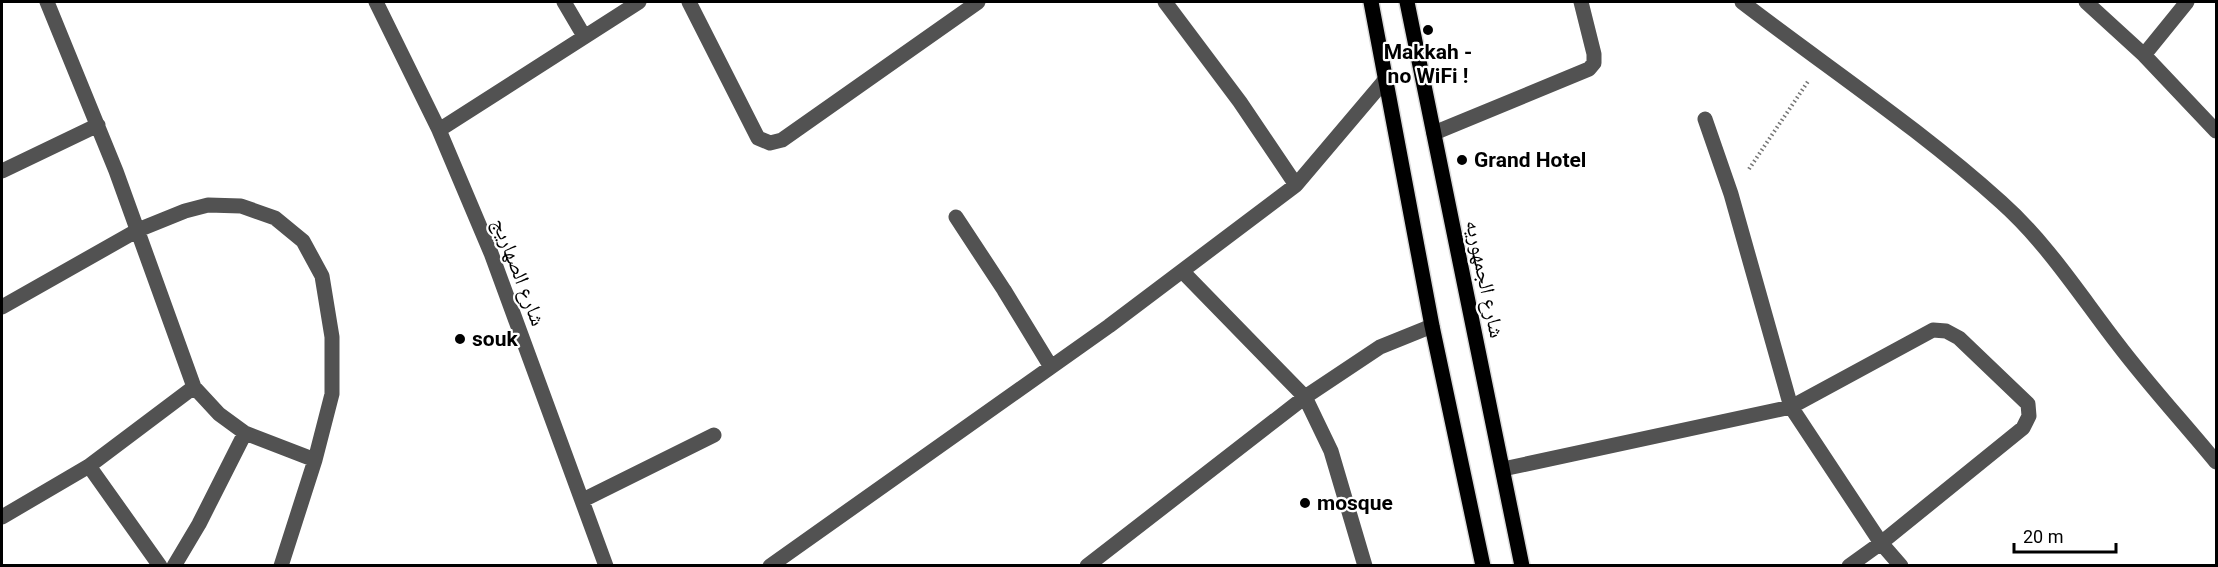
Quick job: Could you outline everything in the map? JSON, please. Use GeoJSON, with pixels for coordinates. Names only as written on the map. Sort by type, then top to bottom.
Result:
{"type":"FeatureCollection","features":[{"type":"Feature","properties":{"kind":"main road"},"geometry":{"type":"LineString","coordinates":[[1371,2],[1432,326],[1483,566]]}},
{"type":"Feature","properties":{"kind":"main road","name":"شارع الجمهوريه"},"geometry":{"type":"LineString","coordinates":[[1407,2],[1522,566]]}},
{"type":"Feature","properties":{"kind":"street"},"geometry":{"type":"LineString","coordinates":[[47,2],[98,125],[194,387],[219,414],[245,433],[315,460]]}},
{"type":"Feature","properties":{"kind":"street","name":"شارع الصهاريج"},"geometry":{"type":"LineString","coordinates":[[376,2],[438,130],[491,253],[606,566]]}},
{"type":"Feature","properties":{"kind":"street"},"geometry":{"type":"LineString","coordinates":[[564,2],[584,36]]}},
{"type":"Feature","properties":{"kind":"street"},"geometry":{"type":"LineString","coordinates":[[438,130],[639,2]]}},
{"type":"Feature","properties":{"kind":"street"},"geometry":{"type":"LineString","coordinates":[[689,2],[758,138],[770,143],[783,140],[978,2]]}},
{"type":"Feature","properties":{"kind":"street"},"geometry":{"type":"LineString","coordinates":[[1165,2],[1240,102],[1296,185]]}},
{"type":"Feature","properties":{"kind":"street"},"geometry":{"type":"LineString","coordinates":[[1434,134],[1589,69],[1594,63],[1594,54],[1581,2]]}},
{"type":"Feature","properties":{"kind":"street"},"geometry":{"type":"LineString","coordinates":[[1742,2],[1907,123],[2002,203],[2054,258],[2118,344],[2217,462]]}},
{"type":"Feature","properties":{"kind":"street"},"geometry":{"type":"LineString","coordinates":[[2086,2],[2144,55],[2217,131]]}},
{"type":"Feature","properties":{"kind":"street"},"geometry":{"type":"LineString","coordinates":[[2144,55],[2187,2]]}},
{"type":"Feature","properties":{"kind":"street"},"geometry":{"type":"LineString","coordinates":[[770,566],[1051,367],[1296,185],[1386,80]]}},
{"type":"Feature","properties":{"kind":"street"},"geometry":{"type":"LineString","coordinates":[[1705,119],[1731,194],[1791,407],[1881,543],[1900,566]]}},
{"type":"Feature","properties":{"kind":"street"},"geometry":{"type":"LineString","coordinates":[[2,171],[98,125]]}},
{"type":"Feature","properties":{"kind":"street"},"geometry":{"type":"LineString","coordinates":[[2,307],[162,218],[208,205],[241,206],[275,218],[303,241],[322,276],[332,337],[332,394],[315,460],[281,566]]}},
{"type":"Feature","properties":{"kind":"street"},"geometry":{"type":"LineString","coordinates":[[956,217],[1051,367]]}},
{"type":"Feature","properties":{"kind":"street"},"geometry":{"type":"LineString","coordinates":[[1182,271],[1305,397],[1331,451],[1365,566]]}},
{"type":"Feature","properties":{"kind":"street"},"geometry":{"type":"LineString","coordinates":[[1088,566],[1305,397],[1380,347],[1432,326]]}},
{"type":"Feature","properties":{"kind":"street"},"geometry":{"type":"LineString","coordinates":[[1503,469],[1791,407],[1933,330],[1946,331],[1959,338],[2028,404],[2029,416],[2023,428],[1881,543],[1849,566]]}},
{"type":"Feature","properties":{"kind":"street"},"geometry":{"type":"LineString","coordinates":[[2,517],[89,466],[194,387]]}},
{"type":"Feature","properties":{"kind":"street"},"geometry":{"type":"LineString","coordinates":[[174,566],[199,524],[245,433]]}},
{"type":"Feature","properties":{"kind":"street"},"geometry":{"type":"LineString","coordinates":[[583,500],[714,435]]}},
{"type":"Feature","properties":{"kind":"street"},"geometry":{"type":"LineString","coordinates":[[89,466],[160,566]]}},
{"type":"Feature","properties":{"kind":"path"},"geometry":{"type":"LineString","coordinates":[[1731,194],[1821,62]]}},
{"type":"Feature","properties":{"kind":"place","name":"Makkah - no WiFi !"},"geometry":{"type":"Point","coordinates":[1428,30]}},
{"type":"Feature","properties":{"kind":"place","name":"Grand Hotel"},"geometry":{"type":"Point","coordinates":[1462,160]}},
{"type":"Feature","properties":{"kind":"place","name":"souk"},"geometry":{"type":"Point","coordinates":[460,339]}},
{"type":"Feature","properties":{"kind":"place","name":"mosque"},"geometry":{"type":"Point","coordinates":[1305,503]}}]}
